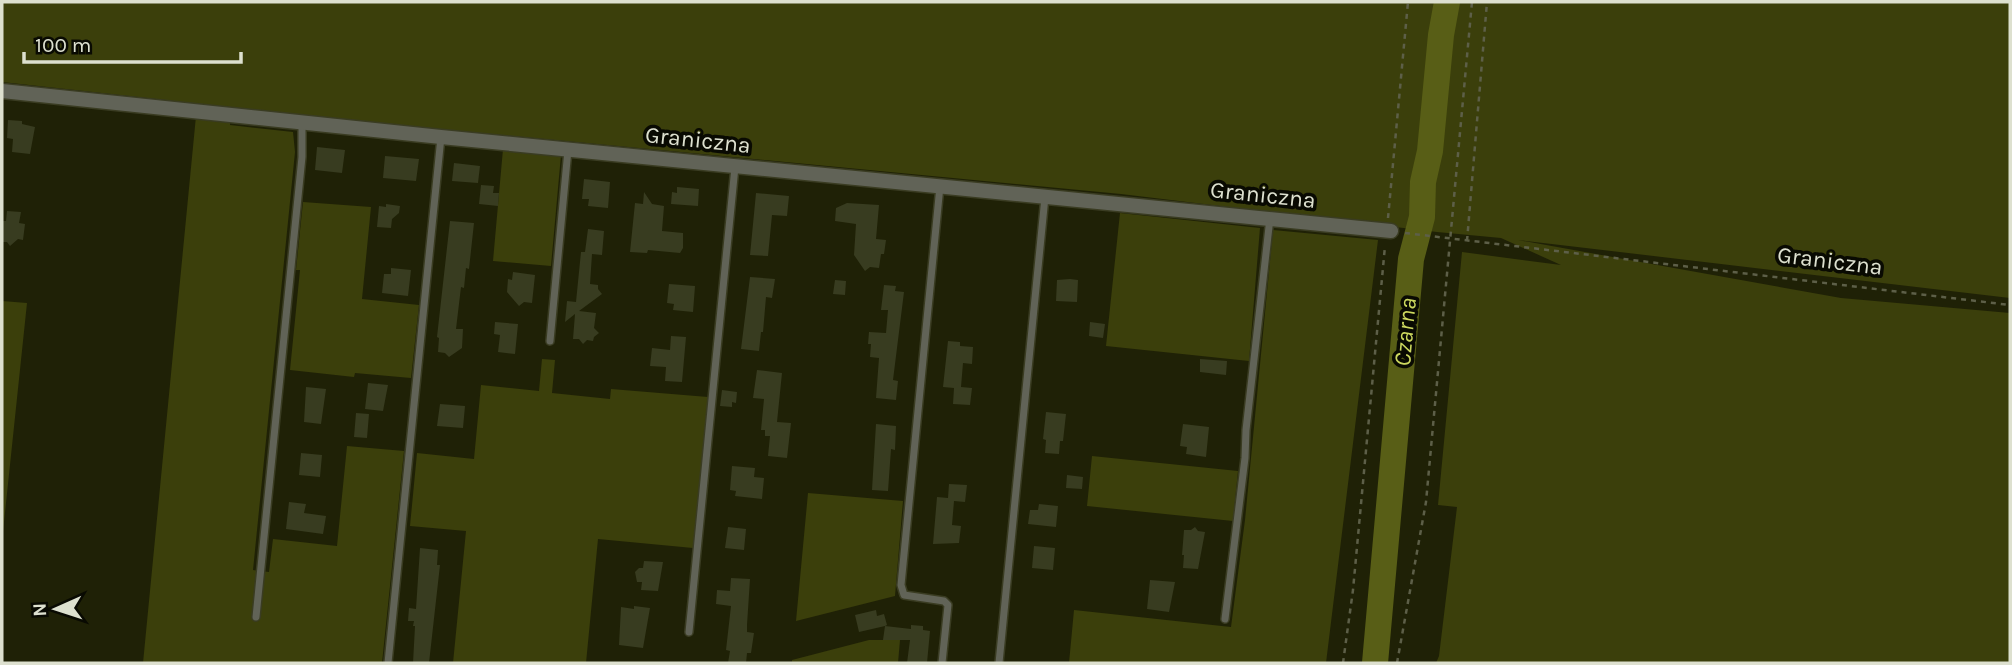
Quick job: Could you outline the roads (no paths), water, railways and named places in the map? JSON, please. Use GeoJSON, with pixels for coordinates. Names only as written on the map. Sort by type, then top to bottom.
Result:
{"type":"FeatureCollection","features":[{"type":"Feature","properties":{"kind":"street","name":"Graniczna"},"geometry":{"type":"LineString","coordinates":[[2,91],[1389,231]]}},
{"type":"Feature","properties":{"kind":"lane"},"geometry":{"type":"LineString","coordinates":[[256,617],[302,157],[302,121]]}},
{"type":"Feature","properties":{"kind":"lane"},"geometry":{"type":"LineString","coordinates":[[388,663],[441,137]]}},
{"type":"Feature","properties":{"kind":"lane"},"geometry":{"type":"LineString","coordinates":[[550,341],[568,150]]}},
{"type":"Feature","properties":{"kind":"lane"},"geometry":{"type":"LineString","coordinates":[[689,632],[736,167]]}},
{"type":"Feature","properties":{"kind":"lane"},"geometry":{"type":"LineString","coordinates":[[940,186],[901,585],[904,595],[944,601],[948,605],[942,663]]}},
{"type":"Feature","properties":{"kind":"lane"},"geometry":{"type":"LineString","coordinates":[[999,663],[1045,196]]}},
{"type":"Feature","properties":{"kind":"lane"},"geometry":{"type":"LineString","coordinates":[[1225,619],[1270,218]]}},
{"type":"Feature","properties":{"kind":"waterway","name":"Czarna"},"geometry":{"type":"LineString","coordinates":[[1375,663],[1411,259],[1422,217],[1423,182],[1430,151],[1441,35],[1447,2]]}}]}
